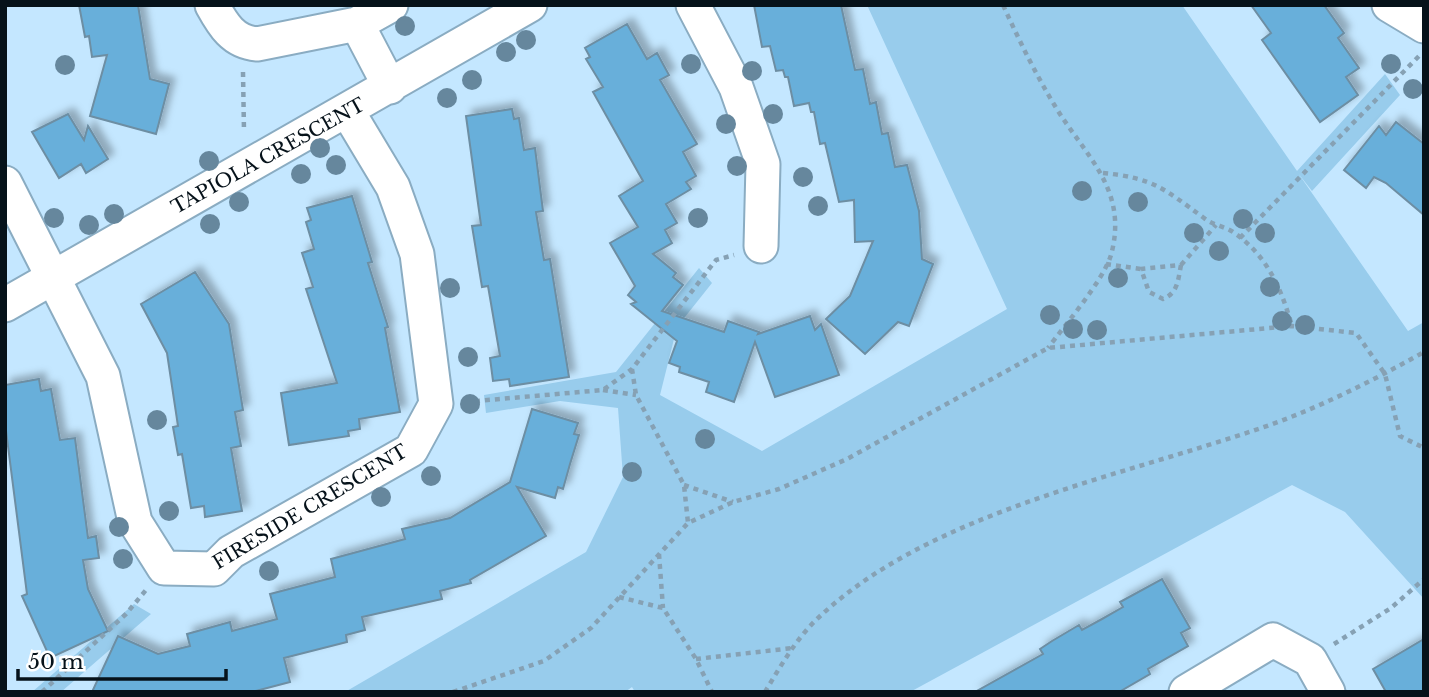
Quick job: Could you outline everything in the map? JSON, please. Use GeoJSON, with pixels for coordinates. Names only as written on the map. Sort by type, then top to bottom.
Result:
{"type":"FeatureCollection","features":[{"type":"Feature","properties":{"kind":"street"},"geometry":{"type":"LineString","coordinates":[[212,5],[228,32],[242,43],[257,44],[357,24],[391,5]]}},
{"type":"Feature","properties":{"kind":"street","name":"TAPIOLA CRESCENT"},"geometry":{"type":"LineString","coordinates":[[5,304],[348,112],[530,5]]}},
{"type":"Feature","properties":{"kind":"street"},"geometry":{"type":"LineString","coordinates":[[692,5],[736,87],[763,164],[761,246]]}},
{"type":"Feature","properties":{"kind":"street"},"geometry":{"type":"LineString","coordinates":[[1389,5],[1424,26]]}},
{"type":"Feature","properties":{"kind":"street"},"geometry":{"type":"LineString","coordinates":[[357,24],[390,87]]}},
{"type":"Feature","properties":{"kind":"street"},"geometry":{"type":"LineString","coordinates":[[348,112],[393,187],[417,254],[436,404]]}},
{"type":"Feature","properties":{"kind":"street"},"geometry":{"type":"LineString","coordinates":[[5,183],[103,376],[135,522],[164,568]]}},
{"type":"Feature","properties":{"kind":"street","name":"FIRESIDE CRESCENT"},"geometry":{"type":"LineString","coordinates":[[164,568],[214,569],[231,552],[411,450],[436,404]]}},
{"type":"Feature","properties":{"kind":"street"},"geometry":{"type":"LineString","coordinates":[[1186,692],[1273,640],[1310,660],[1328,692]]}},
{"type":"Feature","properties":{"kind":"path"},"geometry":{"type":"LineString","coordinates":[[1003,5],[1041,83],[1065,124],[1103,173],[1116,226],[1106,264],[1048,348]]}},
{"type":"Feature","properties":{"kind":"path"},"geometry":{"type":"LineString","coordinates":[[242,43],[244,132]]}},
{"type":"Feature","properties":{"kind":"path"},"geometry":{"type":"LineString","coordinates":[[1240,238],[1424,51]]}},
{"type":"Feature","properties":{"kind":"path"},"geometry":{"type":"LineString","coordinates":[[1103,173],[1132,176],[1164,187],[1260,253],[1282,291],[1292,326]]}},
{"type":"Feature","properties":{"kind":"path"},"geometry":{"type":"LineString","coordinates":[[1141,269],[1149,292],[1163,299],[1176,290],[1181,265],[1216,225]]}},
{"type":"Feature","properties":{"kind":"path"},"geometry":{"type":"LineString","coordinates":[[603,390],[632,369],[716,260],[761,246]]}},
{"type":"Feature","properties":{"kind":"path"},"geometry":{"type":"LineString","coordinates":[[1106,264],[1141,269],[1181,265]]}},
{"type":"Feature","properties":{"kind":"path"},"geometry":{"type":"LineString","coordinates":[[453,692],[544,661],[591,628],[688,523],[733,502],[779,489],[847,459],[1048,348],[1292,326],[1356,334],[1385,374],[1400,436],[1424,448]]}},
{"type":"Feature","properties":{"kind":"path"},"geometry":{"type":"LineString","coordinates":[[765,692],[815,620],[858,584],[922,545],[996,514],[1264,428],[1385,374],[1424,352]]}},
{"type":"Feature","properties":{"kind":"path"},"geometry":{"type":"LineString","coordinates":[[632,369],[636,395],[684,485],[688,523]]}},
{"type":"Feature","properties":{"kind":"path"},"geometry":{"type":"LineString","coordinates":[[436,404],[603,390],[636,395]]}},
{"type":"Feature","properties":{"kind":"path"},"geometry":{"type":"LineString","coordinates":[[684,485],[733,502]]}},
{"type":"Feature","properties":{"kind":"path"},"geometry":{"type":"LineString","coordinates":[[659,554],[663,608],[696,659],[712,692]]}},
{"type":"Feature","properties":{"kind":"path"},"geometry":{"type":"LineString","coordinates":[[41,692],[126,614],[164,568]]}},
{"type":"Feature","properties":{"kind":"path"},"geometry":{"type":"LineString","coordinates":[[1310,660],[1391,608],[1424,579]]}},
{"type":"Feature","properties":{"kind":"path"},"geometry":{"type":"LineString","coordinates":[[619,597],[663,608]]}},
{"type":"Feature","properties":{"kind":"path"},"geometry":{"type":"LineString","coordinates":[[696,659],[793,648]]}},
{"type":"Feature","properties":{"kind":"shaded area"},"geometry":{"type":"Polygon","coordinates":[[[867,5],[1182,5],[1297,171],[1385,74],[1400,95],[1312,191],[1298,173],[1408,331],[1424,322],[1424,599],[1345,512],[1292,485],[910,692],[635,692],[632,687],[625,692],[345,692],[586,552],[623,477],[618,408],[560,401],[486,413],[484,395],[616,372],[699,268],[712,283],[677,327],[660,395],[762,451],[1007,309],[867,5]]]}},
{"type":"Feature","properties":{"kind":"shaded area"},"geometry":{"type":"Polygon","coordinates":[[[134,604],[151,614],[61,692],[32,692],[134,604]]]}},
{"type":"Feature","properties":{"kind":"building"},"geometry":{"type":"Polygon","coordinates":[[[79,5],[138,5],[150,79],[169,84],[156,134],[90,116],[107,55],[92,57],[89,36],[85,37],[79,5]]]}},
{"type":"Feature","properties":{"kind":"building"},"geometry":{"type":"Polygon","coordinates":[[[754,5],[841,5],[855,70],[863,69],[870,104],[876,102],[882,134],[888,133],[895,167],[907,165],[919,211],[922,259],[933,264],[909,326],[898,322],[865,354],[826,319],[850,296],[873,241],[855,242],[854,200],[839,202],[825,143],[820,144],[814,112],[811,112],[809,103],[794,106],[788,77],[785,77],[783,70],[776,71],[770,46],[762,47],[754,5]]]}},
{"type":"Feature","properties":{"kind":"building"},"geometry":{"type":"Polygon","coordinates":[[[1251,5],[1324,5],[1344,33],[1338,38],[1359,68],[1346,77],[1358,95],[1320,122],[1262,40],[1271,33],[1251,5]]]}},
{"type":"Feature","properties":{"kind":"building"},"geometry":{"type":"Polygon","coordinates":[[[627,24],[647,59],[657,53],[669,75],[660,80],[697,144],[683,152],[696,176],[686,182],[691,189],[666,204],[677,223],[665,230],[672,243],[653,254],[676,273],[673,277],[683,285],[662,311],[724,332],[728,321],[759,332],[758,334],[810,316],[815,330],[821,324],[839,375],[775,397],[755,342],[734,402],[706,392],[709,382],[679,372],[680,367],[669,363],[677,341],[631,304],[636,302],[628,295],[635,286],[610,243],[638,227],[619,196],[643,181],[593,92],[603,87],[586,59],[590,57],[585,48],[627,24]]]}},
{"type":"Feature","properties":{"kind":"building"},"geometry":{"type":"Polygon","coordinates":[[[512,109],[514,119],[519,118],[524,150],[535,148],[543,211],[536,212],[544,260],[550,259],[569,377],[510,386],[509,379],[493,381],[490,358],[500,356],[488,286],[482,287],[472,226],[481,225],[466,116],[512,109]]]}},
{"type":"Feature","properties":{"kind":"building"},"geometry":{"type":"Polygon","coordinates":[[[68,114],[84,140],[88,126],[108,159],[86,173],[81,164],[59,178],[32,132],[68,114]]]}},
{"type":"Feature","properties":{"kind":"building"},"geometry":{"type":"Polygon","coordinates":[[[1396,122],[1424,144],[1424,215],[1386,183],[1374,177],[1366,188],[1344,170],[1379,126],[1386,135],[1396,122]]]}},
{"type":"Feature","properties":{"kind":"building"},"geometry":{"type":"Polygon","coordinates":[[[352,196],[372,262],[368,263],[388,327],[385,328],[400,412],[359,419],[360,429],[348,431],[349,436],[289,445],[281,393],[337,383],[306,289],[313,287],[302,253],[314,249],[306,222],[311,220],[307,208],[352,196]]]}},
{"type":"Feature","properties":{"kind":"building"},"geometry":{"type":"Polygon","coordinates":[[[195,272],[229,324],[243,410],[235,412],[241,446],[231,448],[242,511],[205,517],[204,506],[191,508],[182,454],[178,455],[173,427],[178,426],[167,353],[141,304],[195,272]]]}},
{"type":"Feature","properties":{"kind":"building"},"geometry":{"type":"Polygon","coordinates":[[[39,379],[41,391],[51,389],[60,440],[75,438],[88,538],[96,536],[99,558],[83,560],[88,589],[108,631],[50,658],[22,596],[27,594],[5,423],[5,385],[39,379]]]}},
{"type":"Feature","properties":{"kind":"building"},"geometry":{"type":"Polygon","coordinates":[[[532,409],[578,423],[574,434],[579,435],[563,489],[558,487],[555,498],[517,487],[546,536],[470,580],[471,583],[440,591],[442,599],[362,617],[365,630],[346,635],[347,642],[284,658],[290,682],[252,692],[92,692],[118,636],[158,654],[190,646],[187,634],[230,622],[232,631],[277,619],[270,594],[335,577],[331,559],[405,539],[402,529],[450,518],[510,482],[532,409]]]}},
{"type":"Feature","properties":{"kind":"building"},"geometry":{"type":"Polygon","coordinates":[[[1162,579],[1190,628],[1181,633],[1188,646],[1148,669],[1150,674],[1119,692],[975,692],[1043,654],[1040,649],[1052,641],[1079,625],[1082,630],[1102,619],[1123,607],[1120,602],[1162,579]]]}},
{"type":"Feature","properties":{"kind":"building"},"geometry":{"type":"Polygon","coordinates":[[[1424,639],[1424,692],[1386,692],[1373,669],[1424,639]]]}}]}
